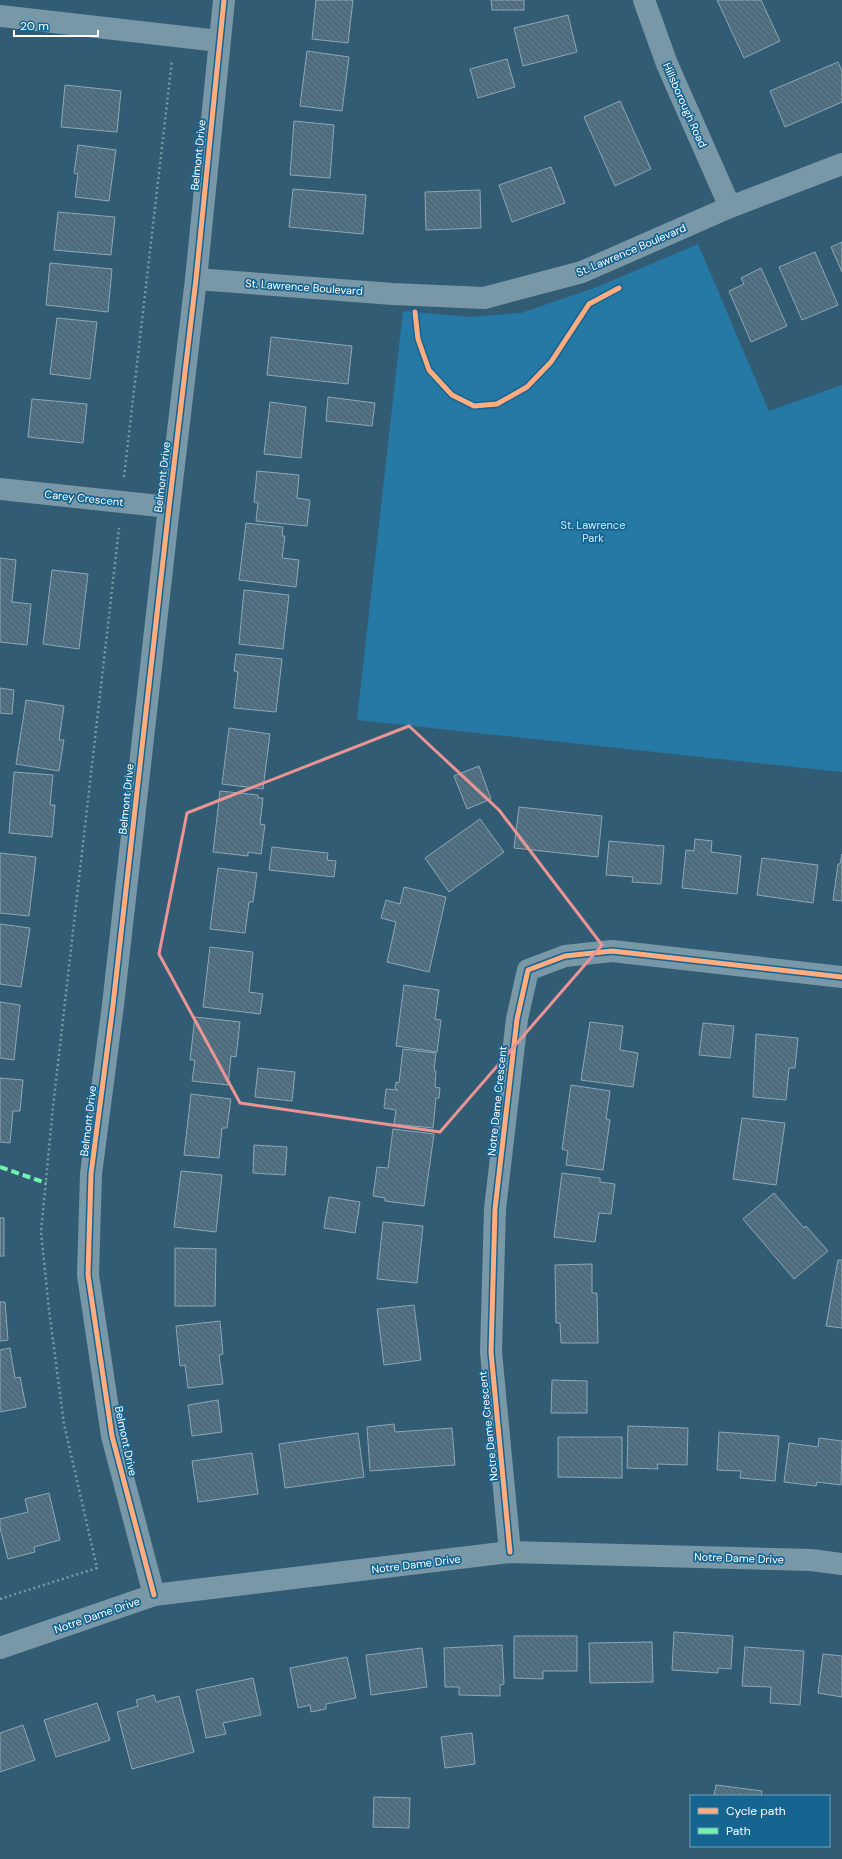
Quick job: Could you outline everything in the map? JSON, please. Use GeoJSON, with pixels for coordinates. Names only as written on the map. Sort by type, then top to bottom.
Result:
{"type":"FeatureCollection","features":[{"type":"Feature","properties":{"kind":"street","name":"Belmont Drive"},"geometry":{"type":"LineString","coordinates":[[154,1595],[112,1436],[88,1275],[91,1174],[113,1005],[196,279],[224,0]]}},
{"type":"Feature","properties":{"kind":"street","name":"Hillsborough Road"},"geometry":{"type":"LineString","coordinates":[[644,0],[667,64],[730,208]]}},
{"type":"Feature","properties":{"kind":"street"},"geometry":{"type":"LineString","coordinates":[[0,16],[219,41]]}},
{"type":"Feature","properties":{"kind":"street","name":"St. Lawrence Boulevard"},"geometry":{"type":"LineString","coordinates":[[196,279],[393,294],[484,298],[582,272],[730,208],[842,164]]}},
{"type":"Feature","properties":{"kind":"street","name":"Carey Crescent"},"geometry":{"type":"LineString","coordinates":[[0,489],[169,507]]}},
{"type":"Feature","properties":{"kind":"street","name":"Notre Dame Crescent"},"geometry":{"type":"LineString","coordinates":[[510,1552],[491,1352],[495,1209],[517,1019],[528,970],[565,956],[612,951],[842,977]]}},
{"type":"Feature","properties":{"kind":"street","name":"Notre Dame Drive"},"geometry":{"type":"LineString","coordinates":[[0,1648],[154,1595],[510,1552],[811,1560],[842,1564]]}},
{"type":"Feature","properties":{"kind":"path"},"geometry":{"type":"LineString","coordinates":[[124,485],[175,36]]}},
{"type":"Feature","properties":{"kind":"path"},"geometry":{"type":"LineString","coordinates":[[0,1599],[97,1568],[64,1424],[49,1310],[41,1232],[53,1107],[119,526]]}},
{"type":"Feature","properties":{"kind":"highlighted area"},"geometry":{"type":"Polygon","coordinates":[[[409,726],[499,810],[602,945],[440,1132],[240,1103],[159,954],[187,813],[409,726]]]}},
{"type":"Feature","properties":{"kind":"green space","name":"St. Lawrence Park"},"geometry":{"type":"Polygon","coordinates":[[[698,244],[769,411],[842,385],[842,772],[357,720],[403,311],[469,317],[521,313],[597,287],[698,244]]]}},
{"type":"Feature","properties":{"kind":"building"},"geometry":{"type":"Polygon","coordinates":[[[316,0],[353,0],[348,43],[312,39],[316,0]]]}},
{"type":"Feature","properties":{"kind":"building"},"geometry":{"type":"Polygon","coordinates":[[[491,0],[524,0],[524,10],[492,10],[491,0]]]}},
{"type":"Feature","properties":{"kind":"building"},"geometry":{"type":"Polygon","coordinates":[[[717,0],[761,0],[780,41],[744,58],[717,0]]]}},
{"type":"Feature","properties":{"kind":"building"},"geometry":{"type":"Polygon","coordinates":[[[568,15],[577,52],[523,66],[514,28],[568,15]]]}},
{"type":"Feature","properties":{"kind":"building"},"geometry":{"type":"Polygon","coordinates":[[[307,51],[349,57],[342,111],[300,106],[307,51]]]}},
{"type":"Feature","properties":{"kind":"building"},"geometry":{"type":"Polygon","coordinates":[[[507,59],[515,87],[478,98],[470,69],[507,59]]]}},
{"type":"Feature","properties":{"kind":"building"},"geometry":{"type":"Polygon","coordinates":[[[838,62],[842,71],[842,102],[785,127],[770,91],[838,62]]]}},
{"type":"Feature","properties":{"kind":"building"},"geometry":{"type":"Polygon","coordinates":[[[65,85],[121,91],[117,132],[61,127],[65,85]]]}},
{"type":"Feature","properties":{"kind":"building"},"geometry":{"type":"Polygon","coordinates":[[[620,101],[651,169],[615,186],[584,117],[620,101]]]}},
{"type":"Feature","properties":{"kind":"building"},"geometry":{"type":"Polygon","coordinates":[[[294,121],[334,125],[330,178],[290,175],[294,121]]]}},
{"type":"Feature","properties":{"kind":"building"},"geometry":{"type":"Polygon","coordinates":[[[78,145],[116,150],[109,201],[75,197],[78,174],[74,173],[78,145]]]}},
{"type":"Feature","properties":{"kind":"building"},"geometry":{"type":"Polygon","coordinates":[[[551,167],[565,203],[512,222],[499,185],[551,167]]]}},
{"type":"Feature","properties":{"kind":"building"},"geometry":{"type":"Polygon","coordinates":[[[293,189],[366,195],[363,234],[289,227],[293,189]]]}},
{"type":"Feature","properties":{"kind":"building"},"geometry":{"type":"Polygon","coordinates":[[[480,190],[481,228],[426,230],[425,192],[480,190]]]}},
{"type":"Feature","properties":{"kind":"building"},"geometry":{"type":"Polygon","coordinates":[[[58,212],[115,217],[111,255],[54,250],[58,212]]]}},
{"type":"Feature","properties":{"kind":"building"},"geometry":{"type":"Polygon","coordinates":[[[842,242],[842,272],[831,247],[842,242]]]}},
{"type":"Feature","properties":{"kind":"building"},"geometry":{"type":"Polygon","coordinates":[[[815,252],[838,305],[802,320],[779,267],[815,252]]]}},
{"type":"Feature","properties":{"kind":"building"},"geometry":{"type":"Polygon","coordinates":[[[50,263],[112,269],[108,312],[46,305],[50,263]]]}},
{"type":"Feature","properties":{"kind":"building"},"geometry":{"type":"Polygon","coordinates":[[[761,268],[787,326],[751,342],[729,291],[744,284],[741,278],[761,268]]]}},
{"type":"Feature","properties":{"kind":"building"},"geometry":{"type":"Polygon","coordinates":[[[57,318],[97,322],[90,379],[50,374],[57,318]]]}},
{"type":"Feature","properties":{"kind":"building"},"geometry":{"type":"Polygon","coordinates":[[[271,337],[352,346],[348,384],[267,375],[271,337]]]}},
{"type":"Feature","properties":{"kind":"building"},"geometry":{"type":"Polygon","coordinates":[[[328,397],[375,403],[372,426],[326,421],[328,397]]]}},
{"type":"Feature","properties":{"kind":"building"},"geometry":{"type":"Polygon","coordinates":[[[32,399],[87,404],[83,443],[28,437],[32,399]]]}},
{"type":"Feature","properties":{"kind":"building"},"geometry":{"type":"Polygon","coordinates":[[[270,402],[306,407],[301,458],[264,454],[270,402]]]}},
{"type":"Feature","properties":{"kind":"building"},"geometry":{"type":"Polygon","coordinates":[[[257,471],[299,475],[297,498],[310,500],[307,526],[256,521],[258,503],[254,502],[257,471]]]}},
{"type":"Feature","properties":{"kind":"building"},"geometry":{"type":"Polygon","coordinates":[[[246,523],[283,527],[282,536],[285,536],[282,558],[299,560],[296,587],[239,580],[246,523]]]}},
{"type":"Feature","properties":{"kind":"building"},"geometry":{"type":"Polygon","coordinates":[[[0,558],[16,560],[12,602],[31,604],[27,645],[0,642],[0,558]]]}},
{"type":"Feature","properties":{"kind":"building"},"geometry":{"type":"Polygon","coordinates":[[[52,570],[88,574],[79,649],[43,644],[52,570]]]}},
{"type":"Feature","properties":{"kind":"building"},"geometry":{"type":"Polygon","coordinates":[[[244,590],[289,595],[283,649],[239,644],[244,590]]]}},
{"type":"Feature","properties":{"kind":"building"},"geometry":{"type":"Polygon","coordinates":[[[236,654],[282,659],[276,712],[234,708],[238,672],[234,671],[236,654]]]}},
{"type":"Feature","properties":{"kind":"building"},"geometry":{"type":"Polygon","coordinates":[[[0,688],[14,690],[12,714],[0,713],[0,688]]]}},
{"type":"Feature","properties":{"kind":"building"},"geometry":{"type":"Polygon","coordinates":[[[26,700],[64,706],[59,740],[64,740],[59,771],[16,764],[26,700]]]}},
{"type":"Feature","properties":{"kind":"building"},"geometry":{"type":"Polygon","coordinates":[[[229,728],[270,734],[263,789],[222,784],[229,728]]]}},
{"type":"Feature","properties":{"kind":"building"},"geometry":{"type":"Polygon","coordinates":[[[479,766],[491,799],[467,809],[454,776],[479,766]]]}},
{"type":"Feature","properties":{"kind":"building"},"geometry":{"type":"Polygon","coordinates":[[[14,772],[53,775],[50,805],[55,805],[52,837],[9,833],[14,772]]]}},
{"type":"Feature","properties":{"kind":"building"},"geometry":{"type":"Polygon","coordinates":[[[220,791],[258,795],[258,798],[263,798],[260,824],[265,825],[261,854],[248,852],[248,856],[213,852],[220,791]]]}},
{"type":"Feature","properties":{"kind":"building"},"geometry":{"type":"Polygon","coordinates":[[[519,807],[602,816],[598,857],[514,848],[519,807]]]}},
{"type":"Feature","properties":{"kind":"building"},"geometry":{"type":"Polygon","coordinates":[[[480,819],[504,852],[449,892],[425,858],[480,819]]]}},
{"type":"Feature","properties":{"kind":"building"},"geometry":{"type":"Polygon","coordinates":[[[695,839],[712,841],[711,852],[741,856],[737,894],[682,888],[686,850],[694,851],[695,839]]]}},
{"type":"Feature","properties":{"kind":"building"},"geometry":{"type":"Polygon","coordinates":[[[609,841],[664,846],[661,884],[632,882],[633,877],[606,875],[609,841]]]}},
{"type":"Feature","properties":{"kind":"building"},"geometry":{"type":"Polygon","coordinates":[[[272,847],[328,853],[327,860],[336,861],[334,877],[269,870],[272,847]]]}},
{"type":"Feature","properties":{"kind":"building"},"geometry":{"type":"Polygon","coordinates":[[[0,853],[36,857],[29,916],[0,913],[0,853]]]}},
{"type":"Feature","properties":{"kind":"building"},"geometry":{"type":"Polygon","coordinates":[[[842,854],[842,901],[833,900],[838,864],[840,864],[842,854]]]}},
{"type":"Feature","properties":{"kind":"building"},"geometry":{"type":"Polygon","coordinates":[[[762,858],[818,865],[813,903],[757,895],[762,858]]]}},
{"type":"Feature","properties":{"kind":"building"},"geometry":{"type":"Polygon","coordinates":[[[218,868],[257,873],[253,902],[249,902],[245,933],[210,929],[218,868]]]}},
{"type":"Feature","properties":{"kind":"building"},"geometry":{"type":"Polygon","coordinates":[[[404,887],[446,897],[429,972],[387,962],[396,922],[381,918],[386,900],[400,904],[404,887]]]}},
{"type":"Feature","properties":{"kind":"building"},"geometry":{"type":"Polygon","coordinates":[[[0,924],[30,928],[21,987],[0,984],[0,924]]]}},
{"type":"Feature","properties":{"kind":"building"},"geometry":{"type":"Polygon","coordinates":[[[210,947],[253,952],[249,992],[263,994],[260,1014],[203,1007],[210,947]]]}},
{"type":"Feature","properties":{"kind":"building"},"geometry":{"type":"Polygon","coordinates":[[[404,985],[439,990],[435,1019],[441,1020],[437,1052],[396,1046],[404,985]]]}},
{"type":"Feature","properties":{"kind":"building"},"geometry":{"type":"Polygon","coordinates":[[[0,1002],[20,1005],[14,1060],[0,1058],[0,1002]]]}},
{"type":"Feature","properties":{"kind":"building"},"geometry":{"type":"Polygon","coordinates":[[[195,1017],[240,1022],[236,1057],[231,1056],[228,1085],[192,1081],[195,1060],[190,1060],[195,1017]]]}},
{"type":"Feature","properties":{"kind":"building"},"geometry":{"type":"Polygon","coordinates":[[[590,1022],[623,1026],[620,1050],[638,1053],[633,1087],[581,1080],[590,1022]]]}},
{"type":"Feature","properties":{"kind":"building"},"geometry":{"type":"Polygon","coordinates":[[[703,1023],[734,1026],[730,1058],[699,1055],[703,1023]]]}},
{"type":"Feature","properties":{"kind":"building"},"geometry":{"type":"Polygon","coordinates":[[[756,1034],[798,1038],[795,1068],[789,1068],[786,1100],[753,1097],[756,1034]]]}},
{"type":"Feature","properties":{"kind":"building"},"geometry":{"type":"Polygon","coordinates":[[[403,1049],[436,1053],[434,1070],[436,1071],[435,1087],[440,1088],[439,1098],[436,1098],[433,1128],[394,1124],[396,1110],[384,1108],[386,1089],[398,1090],[395,1088],[396,1082],[399,1083],[403,1049]]]}},
{"type":"Feature","properties":{"kind":"building"},"geometry":{"type":"Polygon","coordinates":[[[258,1068],[295,1072],[292,1101],[255,1097],[258,1068]]]}},
{"type":"Feature","properties":{"kind":"building"},"geometry":{"type":"Polygon","coordinates":[[[0,1078],[23,1080],[20,1111],[13,1111],[10,1143],[0,1142],[0,1078]]]}},
{"type":"Feature","properties":{"kind":"building"},"geometry":{"type":"Polygon","coordinates":[[[571,1085],[610,1091],[606,1119],[610,1120],[603,1170],[566,1165],[568,1151],[562,1149],[571,1085]]]}},
{"type":"Feature","properties":{"kind":"building"},"geometry":{"type":"Polygon","coordinates":[[[191,1094],[231,1099],[227,1128],[222,1128],[219,1158],[184,1155],[191,1094]]]}},
{"type":"Feature","properties":{"kind":"building"},"geometry":{"type":"Polygon","coordinates":[[[742,1118],[785,1123],[776,1185],[733,1179],[742,1118]]]}},
{"type":"Feature","properties":{"kind":"building"},"geometry":{"type":"Polygon","coordinates":[[[393,1129],[434,1134],[424,1206],[385,1201],[385,1198],[373,1196],[377,1167],[388,1168],[393,1129]]]}},
{"type":"Feature","properties":{"kind":"building"},"geometry":{"type":"Polygon","coordinates":[[[254,1145],[287,1147],[285,1175],[253,1173],[254,1145]]]}},
{"type":"Feature","properties":{"kind":"building"},"geometry":{"type":"Polygon","coordinates":[[[181,1171],[222,1175],[216,1232],[174,1227],[181,1171]]]}},
{"type":"Feature","properties":{"kind":"building"},"geometry":{"type":"Polygon","coordinates":[[[562,1173],[600,1178],[600,1182],[615,1184],[611,1214],[599,1213],[595,1242],[554,1237],[562,1173]]]}},
{"type":"Feature","properties":{"kind":"building"},"geometry":{"type":"Polygon","coordinates":[[[774,1193],[804,1228],[806,1226],[828,1251],[794,1279],[743,1219],[774,1193]]]}},
{"type":"Feature","properties":{"kind":"building"},"geometry":{"type":"Polygon","coordinates":[[[329,1197],[360,1202],[355,1233],[324,1228],[329,1197]]]}},
{"type":"Feature","properties":{"kind":"building"},"geometry":{"type":"Polygon","coordinates":[[[0,1218],[4,1218],[4,1256],[0,1256],[0,1218]]]}},
{"type":"Feature","properties":{"kind":"building"},"geometry":{"type":"Polygon","coordinates":[[[383,1222],[423,1226],[417,1283],[377,1279],[383,1222]]]}},
{"type":"Feature","properties":{"kind":"building"},"geometry":{"type":"Polygon","coordinates":[[[175,1248],[216,1249],[215,1306],[175,1306],[175,1248]]]}},
{"type":"Feature","properties":{"kind":"building"},"geometry":{"type":"Polygon","coordinates":[[[838,1260],[842,1260],[842,1328],[826,1326],[838,1260]]]}},
{"type":"Feature","properties":{"kind":"building"},"geometry":{"type":"Polygon","coordinates":[[[592,1264],[592,1293],[597,1293],[598,1343],[561,1343],[560,1323],[556,1323],[555,1265],[592,1264]]]}},
{"type":"Feature","properties":{"kind":"building"},"geometry":{"type":"Polygon","coordinates":[[[0,1302],[5,1302],[8,1340],[0,1341],[0,1302]]]}},
{"type":"Feature","properties":{"kind":"building"},"geometry":{"type":"Polygon","coordinates":[[[414,1305],[421,1360],[384,1365],[377,1309],[414,1305]]]}},
{"type":"Feature","properties":{"kind":"building"},"geometry":{"type":"Polygon","coordinates":[[[220,1321],[223,1354],[219,1355],[223,1384],[188,1388],[185,1365],[180,1366],[176,1326],[220,1321]]]}},
{"type":"Feature","properties":{"kind":"building"},"geometry":{"type":"Polygon","coordinates":[[[10,1348],[15,1378],[20,1377],[26,1407],[0,1412],[0,1350],[10,1348]]]}},
{"type":"Feature","properties":{"kind":"building"},"geometry":{"type":"Polygon","coordinates":[[[552,1380],[587,1381],[587,1413],[551,1413],[552,1380]]]}},
{"type":"Feature","properties":{"kind":"building"},"geometry":{"type":"Polygon","coordinates":[[[218,1400],[222,1432],[192,1436],[188,1405],[218,1400]]]}},
{"type":"Feature","properties":{"kind":"building"},"geometry":{"type":"Polygon","coordinates":[[[394,1424],[395,1432],[452,1428],[455,1465],[370,1471],[367,1427],[394,1424]]]}},
{"type":"Feature","properties":{"kind":"building"},"geometry":{"type":"Polygon","coordinates":[[[628,1426],[688,1428],[687,1465],[657,1464],[658,1469],[627,1468],[628,1426]]]}},
{"type":"Feature","properties":{"kind":"building"},"geometry":{"type":"Polygon","coordinates":[[[719,1432],[779,1436],[775,1481],[740,1478],[741,1471],[717,1470],[719,1432]]]}},
{"type":"Feature","properties":{"kind":"building"},"geometry":{"type":"Polygon","coordinates":[[[358,1433],[364,1477],[285,1488],[279,1444],[358,1433]]]}},
{"type":"Feature","properties":{"kind":"building"},"geometry":{"type":"Polygon","coordinates":[[[558,1437],[622,1437],[622,1478],[558,1477],[558,1437]]]}},
{"type":"Feature","properties":{"kind":"building"},"geometry":{"type":"Polygon","coordinates":[[[819,1438],[842,1441],[841,1485],[817,1482],[816,1486],[784,1482],[789,1443],[818,1447],[819,1438]]]}},
{"type":"Feature","properties":{"kind":"building"},"geometry":{"type":"Polygon","coordinates":[[[252,1453],[258,1494],[198,1502],[192,1461],[252,1453]]]}},
{"type":"Feature","properties":{"kind":"building"},"geometry":{"type":"Polygon","coordinates":[[[49,1493],[60,1540],[34,1547],[35,1552],[8,1559],[0,1528],[0,1519],[28,1512],[25,1499],[49,1493]]]}},
{"type":"Feature","properties":{"kind":"building"},"geometry":{"type":"Polygon","coordinates":[[[674,1632],[733,1636],[731,1669],[718,1668],[718,1673],[672,1670],[674,1632]]]}},
{"type":"Feature","properties":{"kind":"building"},"geometry":{"type":"Polygon","coordinates":[[[514,1636],[577,1636],[577,1671],[543,1671],[543,1679],[514,1678],[514,1636]]]}},
{"type":"Feature","properties":{"kind":"building"},"geometry":{"type":"Polygon","coordinates":[[[652,1642],[653,1682],[590,1683],[589,1643],[652,1642]]]}},
{"type":"Feature","properties":{"kind":"building"},"geometry":{"type":"Polygon","coordinates":[[[502,1645],[504,1684],[500,1685],[500,1696],[459,1695],[459,1687],[445,1687],[444,1648],[502,1645]]]}},
{"type":"Feature","properties":{"kind":"building"},"geometry":{"type":"Polygon","coordinates":[[[745,1647],[804,1651],[800,1705],[770,1703],[771,1687],[742,1686],[745,1647]]]}},
{"type":"Feature","properties":{"kind":"building"},"geometry":{"type":"Polygon","coordinates":[[[422,1648],[427,1687],[371,1695],[366,1655],[422,1648]]]}},
{"type":"Feature","properties":{"kind":"building"},"geometry":{"type":"Polygon","coordinates":[[[823,1654],[842,1656],[842,1697],[818,1693],[823,1654]]]}},
{"type":"Feature","properties":{"kind":"building"},"geometry":{"type":"Polygon","coordinates":[[[347,1657],[356,1698],[326,1704],[326,1709],[311,1712],[310,1705],[298,1708],[290,1668],[347,1657]]]}},
{"type":"Feature","properties":{"kind":"building"},"geometry":{"type":"Polygon","coordinates":[[[253,1678],[261,1715],[223,1723],[226,1734],[206,1738],[196,1690],[253,1678]]]}},
{"type":"Feature","properties":{"kind":"building"},"geometry":{"type":"Polygon","coordinates":[[[154,1695],[156,1702],[179,1696],[194,1752],[132,1769],[117,1712],[138,1706],[136,1700],[154,1695]]]}},
{"type":"Feature","properties":{"kind":"building"},"geometry":{"type":"Polygon","coordinates":[[[97,1703],[110,1740],[56,1757],[44,1720],[97,1703]]]}},
{"type":"Feature","properties":{"kind":"building"},"geometry":{"type":"Polygon","coordinates":[[[23,1725],[35,1760],[0,1772],[0,1733],[23,1725]]]}},
{"type":"Feature","properties":{"kind":"building"},"geometry":{"type":"Polygon","coordinates":[[[472,1733],[475,1764],[445,1768],[441,1737],[472,1733]]]}},
{"type":"Feature","properties":{"kind":"building"},"geometry":{"type":"Polygon","coordinates":[[[716,1785],[762,1791],[761,1795],[714,1795],[716,1785]]]}},
{"type":"Feature","properties":{"kind":"building"},"geometry":{"type":"Polygon","coordinates":[[[374,1797],[410,1798],[409,1828],[373,1827],[374,1797]]]}},
{"type":"Feature","properties":{"kind":"marked path"},"geometry":{"type":"LineString","coordinates":[[0,1167],[46,1183]]}},
{"type":"Feature","properties":{"kind":"cycle path"},"geometry":{"type":"LineString","coordinates":[[154,1595],[112,1436],[88,1275],[91,1174],[113,1005],[196,279],[224,0]]}},
{"type":"Feature","properties":{"kind":"cycle path"},"geometry":{"type":"LineString","coordinates":[[415,312],[418,339],[429,370],[452,395],[474,406],[497,404],[527,387],[551,362],[589,304],[619,288]]}},
{"type":"Feature","properties":{"kind":"cycle path"},"geometry":{"type":"LineString","coordinates":[[510,1552],[491,1352],[495,1209],[517,1019],[528,970],[565,956],[612,951],[842,977]]}}]}
